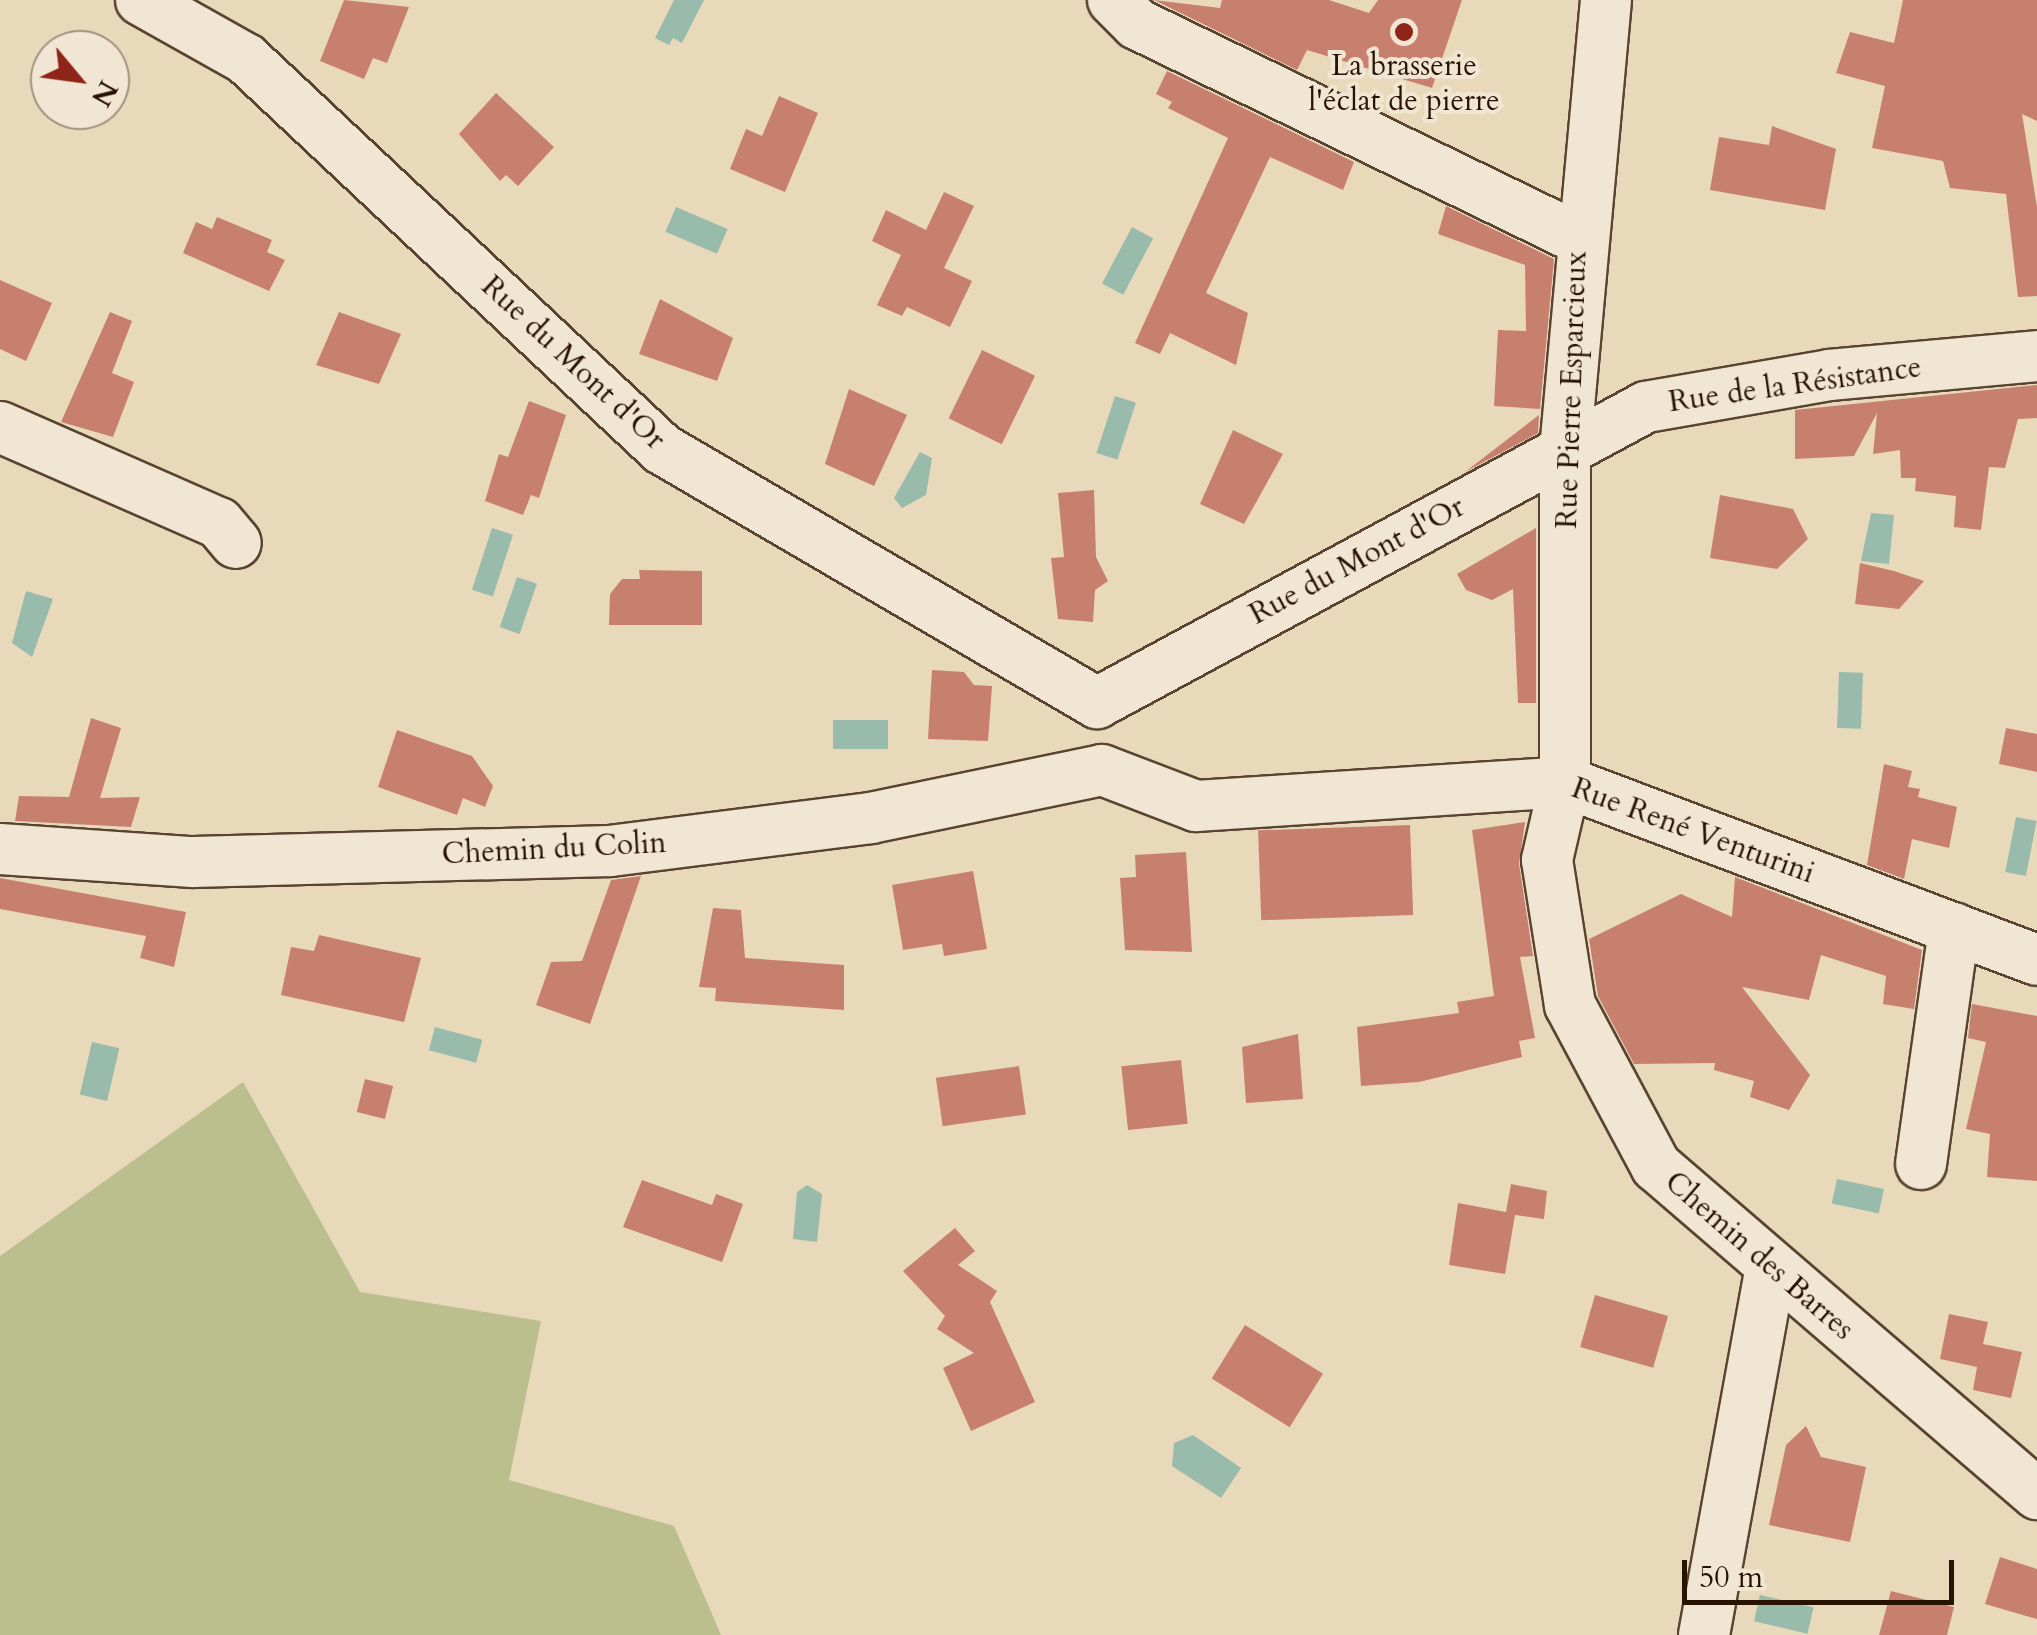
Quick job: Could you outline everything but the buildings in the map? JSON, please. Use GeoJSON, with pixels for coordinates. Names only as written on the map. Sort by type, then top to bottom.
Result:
{"type":"FeatureCollection","features":[{"type":"Feature","properties":{"kind":"street","name":"Rue du Mont d'Or"},"geometry":{"type":"LineString","coordinates":[[141,0],[246,59],[662,448],[1097,703],[1565,451]]}},
{"type":"Feature","properties":{"kind":"street"},"geometry":{"type":"LineString","coordinates":[[1113,0],[1137,24],[1578,238]]}},
{"type":"Feature","properties":{"kind":"street","name":"Rue Pierre Esparcieux"},"geometry":{"type":"LineString","coordinates":[[1565,782],[1565,451],[1576,398],[1578,238],[1604,7]]}},
{"type":"Feature","properties":{"kind":"street","name":"Rue de la Résistance"},"geometry":{"type":"LineString","coordinates":[[1565,451],[1646,406],[1829,375],[2037,356]]}},
{"type":"Feature","properties":{"kind":"street"},"geometry":{"type":"LineString","coordinates":[[0,427],[219,523],[236,544]]}},
{"type":"Feature","properties":{"kind":"street"},"geometry":{"type":"LineString","coordinates":[[1097,703],[1102,770]]}},
{"type":"Feature","properties":{"kind":"street","name":"Rue René Venturini"},"geometry":{"type":"LineString","coordinates":[[1102,770],[1196,806],[1565,782],[2037,960]]}},
{"type":"Feature","properties":{"kind":"street","name":"Chemin du Colin"},"geometry":{"type":"LineString","coordinates":[[0,849],[193,862],[610,852],[871,818],[1102,770]]}},
{"type":"Feature","properties":{"kind":"street","name":"Chemin des Barres"},"geometry":{"type":"LineString","coordinates":[[1565,782],[1547,860],[1570,1004],[1656,1166],[2037,1494]]}},
{"type":"Feature","properties":{"kind":"street"},"geometry":{"type":"LineString","coordinates":[[1921,1164],[1954,928]]}},
{"type":"Feature","properties":{"kind":"street"},"geometry":{"type":"LineString","coordinates":[[1704,1635],[1771,1267]]}},
{"type":"Feature","properties":{"kind":"green space"},"geometry":{"type":"Polygon","coordinates":[[[243,1082],[360,1292],[541,1321],[509,1480],[674,1526],[721,1635],[0,1635],[0,1256],[243,1082]]]}},
{"type":"Feature","properties":{"kind":"shaded area"},"geometry":{"type":"Polygon","coordinates":[[[674,0],[704,0],[682,43],[673,38],[669,45],[655,38],[674,0]]]}},
{"type":"Feature","properties":{"kind":"shaded area"},"geometry":{"type":"Polygon","coordinates":[[[676,207],[728,229],[717,254],[665,232],[676,207]]]}},
{"type":"Feature","properties":{"kind":"shaded area"},"geometry":{"type":"Polygon","coordinates":[[[1132,227],[1153,238],[1123,295],[1102,284],[1132,227]]]}},
{"type":"Feature","properties":{"kind":"shaded area"},"geometry":{"type":"Polygon","coordinates":[[[1115,396],[1136,403],[1117,460],[1096,453],[1115,396]]]}},
{"type":"Feature","properties":{"kind":"shaded area"},"geometry":{"type":"Polygon","coordinates":[[[920,452],[932,458],[926,495],[902,508],[894,498],[920,452]]]}},
{"type":"Feature","properties":{"kind":"shaded area"},"geometry":{"type":"Polygon","coordinates":[[[1871,513],[1894,515],[1889,564],[1861,561],[1871,513]]]}},
{"type":"Feature","properties":{"kind":"shaded area"},"geometry":{"type":"Polygon","coordinates":[[[492,528],[513,535],[493,597],[472,590],[492,528]]]}},
{"type":"Feature","properties":{"kind":"shaded area"},"geometry":{"type":"Polygon","coordinates":[[[517,577],[537,584],[520,634],[500,627],[517,577]]]}},
{"type":"Feature","properties":{"kind":"shaded area"},"geometry":{"type":"Polygon","coordinates":[[[26,591],[53,599],[32,657],[12,643],[26,591]]]}},
{"type":"Feature","properties":{"kind":"shaded area"},"geometry":{"type":"Polygon","coordinates":[[[1839,672],[1863,673],[1861,729],[1837,728],[1839,672]]]}},
{"type":"Feature","properties":{"kind":"shaded area"},"geometry":{"type":"Polygon","coordinates":[[[833,720],[888,720],[888,749],[833,749],[833,720]]]}},
{"type":"Feature","properties":{"kind":"shaded area"},"geometry":{"type":"Polygon","coordinates":[[[2016,817],[2037,821],[2026,876],[2005,872],[2016,817]]]}},
{"type":"Feature","properties":{"kind":"shaded area"},"geometry":{"type":"Polygon","coordinates":[[[435,1027],[482,1040],[476,1063],[429,1050],[435,1027]]]}},
{"type":"Feature","properties":{"kind":"shaded area"},"geometry":{"type":"Polygon","coordinates":[[[92,1042],[119,1048],[107,1101],[80,1095],[92,1042]]]}},
{"type":"Feature","properties":{"kind":"shaded area"},"geometry":{"type":"Polygon","coordinates":[[[1837,1179],[1884,1189],[1879,1213],[1832,1203],[1837,1179]]]}},
{"type":"Feature","properties":{"kind":"shaded area"},"geometry":{"type":"Polygon","coordinates":[[[807,1185],[822,1194],[817,1242],[793,1239],[797,1192],[807,1185]]]}},
{"type":"Feature","properties":{"kind":"shaded area"},"geometry":{"type":"Polygon","coordinates":[[[1193,1435],[1241,1468],[1221,1498],[1172,1466],[1174,1443],[1193,1435]]]}},
{"type":"Feature","properties":{"kind":"shaded area"},"geometry":{"type":"Polygon","coordinates":[[[1760,1595],[1814,1607],[1808,1634],[1754,1621],[1760,1595]]]}},
{"type":"Feature","properties":{"kind":"place","name":"La brasserie l'éclat de pierre"},"geometry":{"type":"Point","coordinates":[1404,32]}}]}
